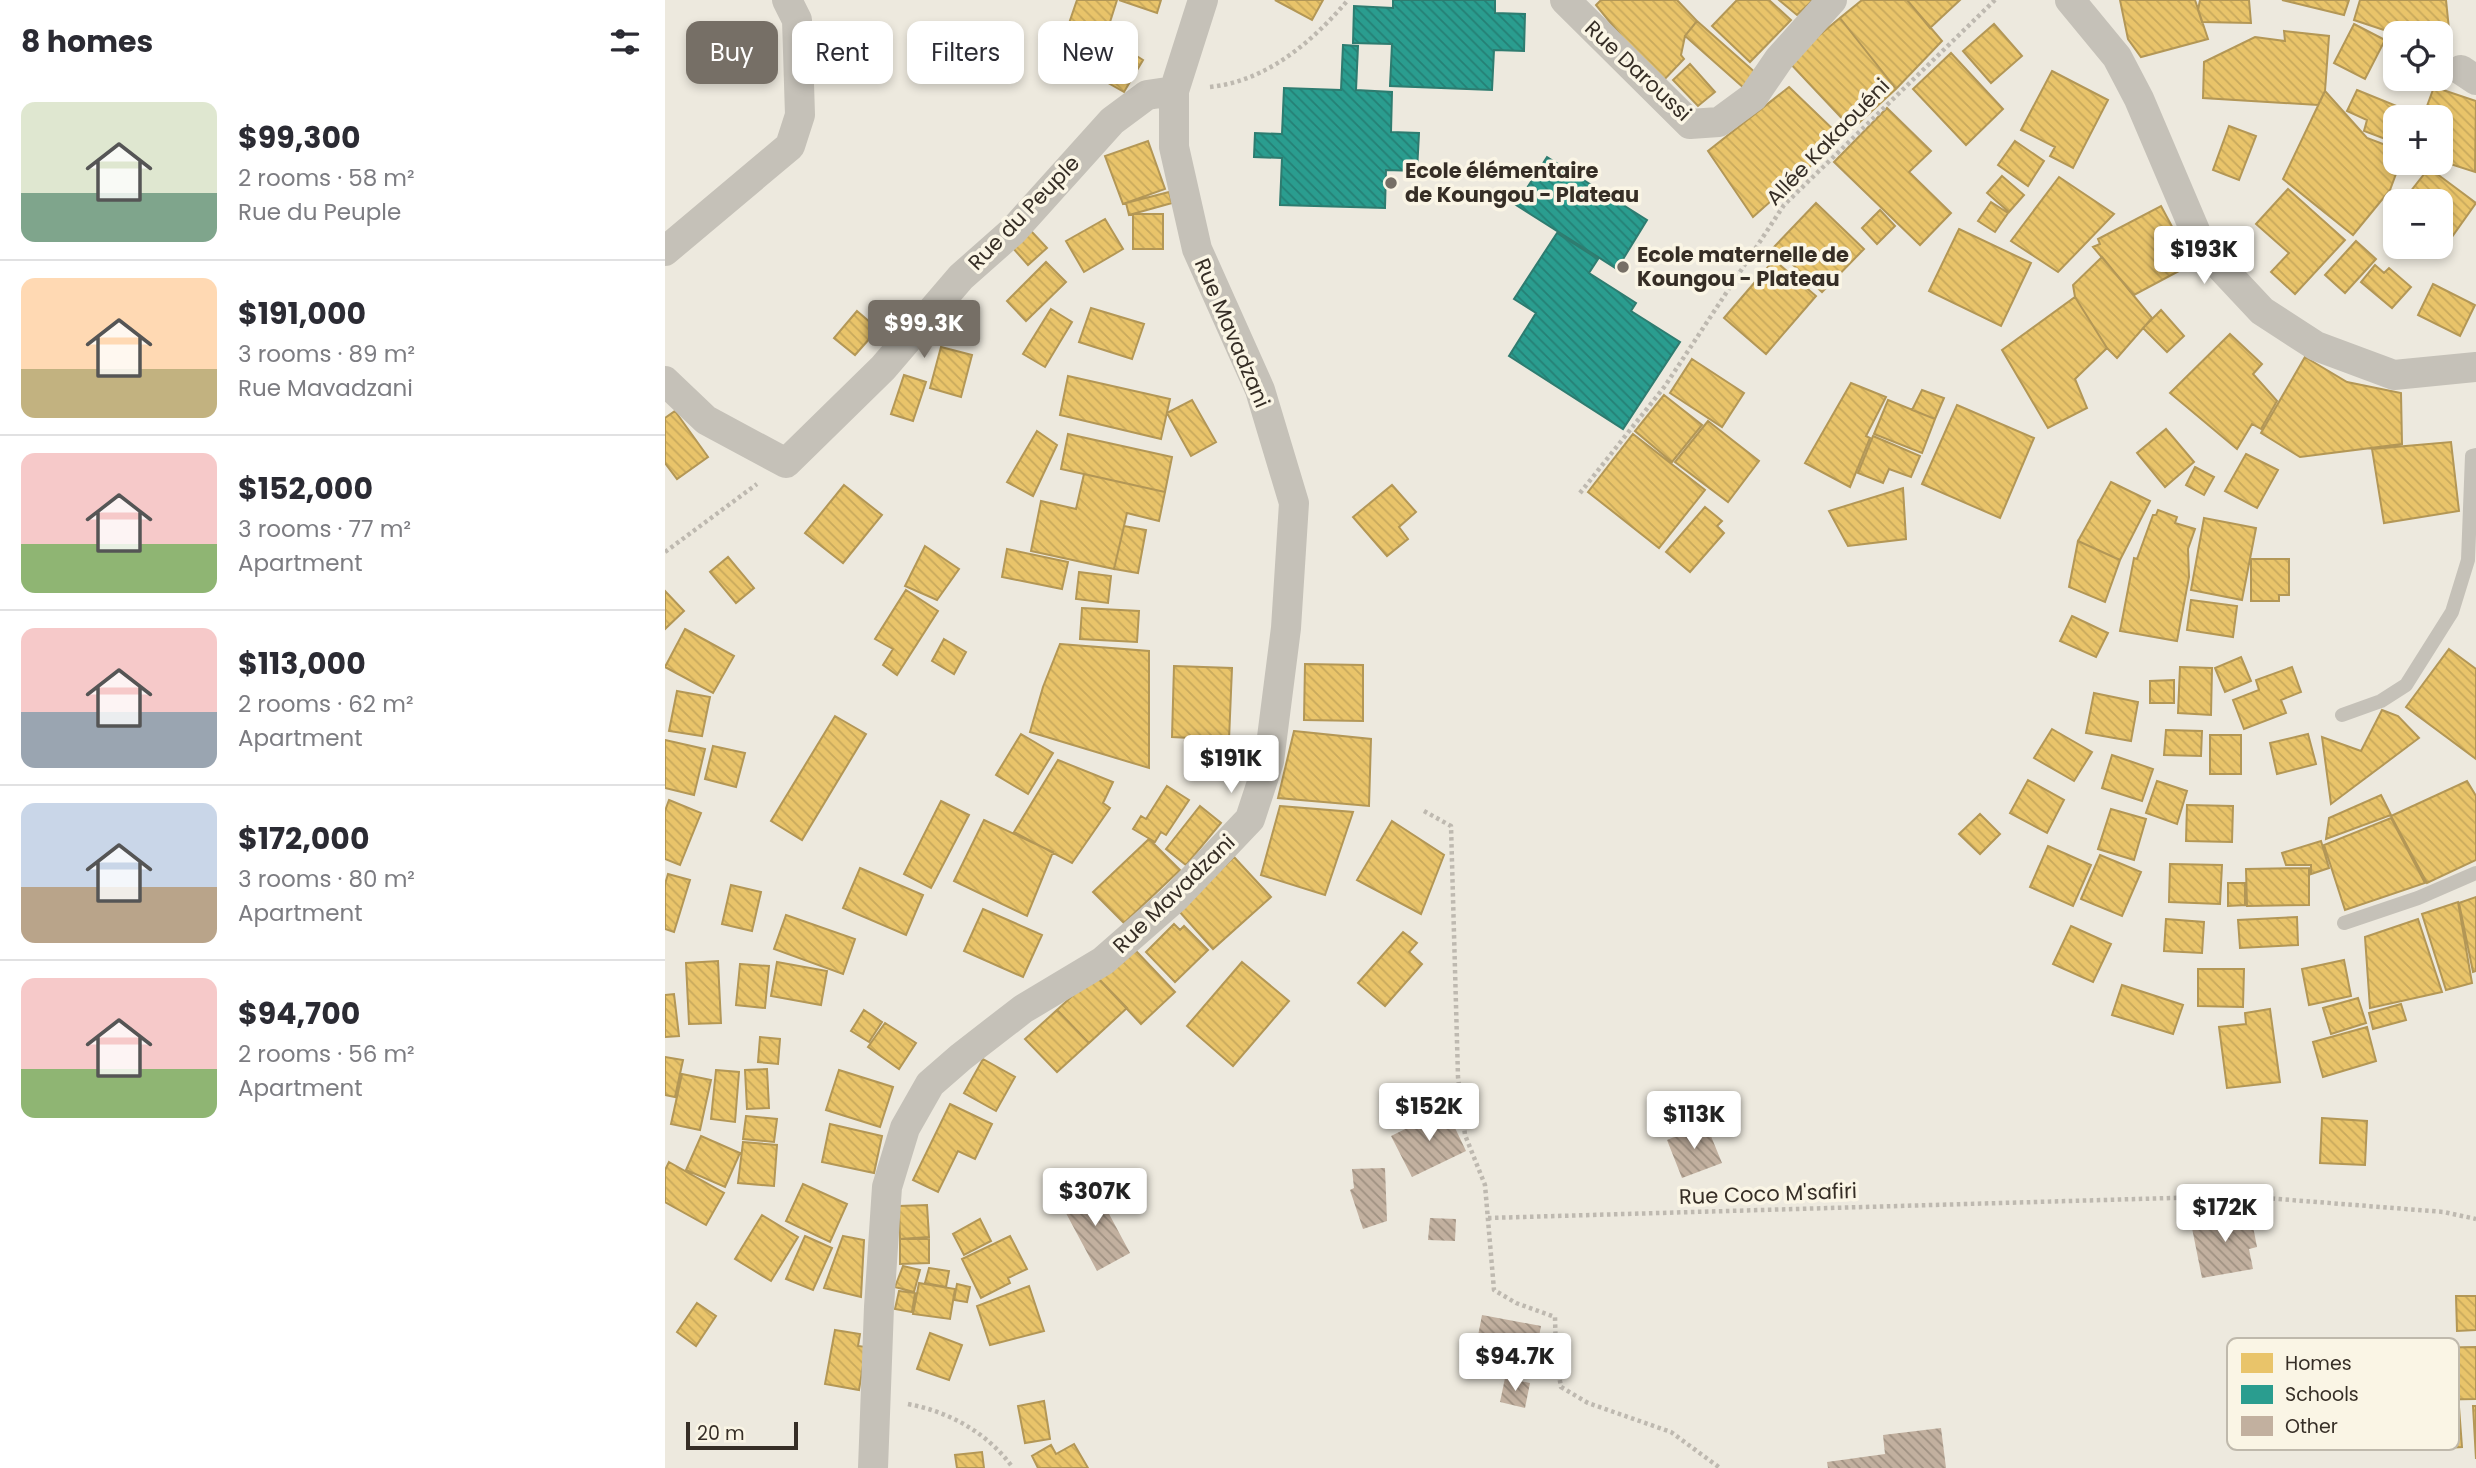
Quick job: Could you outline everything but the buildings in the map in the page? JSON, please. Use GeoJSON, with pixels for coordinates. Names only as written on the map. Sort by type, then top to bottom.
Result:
{"type":"FeatureCollection","features":[{"type":"Feature","properties":{"kind":"street"},"geometry":{"type":"LineString","coordinates":[[665,251],[789,146],[800,115],[797,20],[787,0]]}},
{"type":"Feature","properties":{"kind":"street","name":"Rue Mavadzani"},"geometry":{"type":"LineString","coordinates":[[873,1468],[887,1186],[905,1128],[930,1084],[1023,1009],[1104,961],[1175,898],[1250,819],[1269,761],[1286,628],[1294,503],[1259,390],[1197,249],[1174,148],[1174,91],[1203,0]]}},
{"type":"Feature","properties":{"kind":"street","name":"Rue Daroussi"},"geometry":{"type":"LineString","coordinates":[[1571,2],[1690,124],[1719,122],[1753,97],[1779,59],[1832,0]]}},
{"type":"Feature","properties":{"kind":"street"},"geometry":{"type":"LineString","coordinates":[[2070,0],[2117,57],[2139,99],[2202,247],[2262,311],[2316,346],[2393,375],[2436,374],[2476,367]]}},
{"type":"Feature","properties":{"kind":"street","name":"Rue du Peuple"},"geometry":{"type":"LineString","coordinates":[[786,463],[883,368],[961,277],[1013,231],[1112,121],[1147,95],[1174,91]]}},
{"type":"Feature","properties":{"kind":"street"},"geometry":{"type":"LineString","coordinates":[[665,381],[706,420],[786,463]]}},
{"type":"Feature","properties":{"kind":"lane"},"geometry":{"type":"LineString","coordinates":[[2342,715],[2381,701],[2406,685],[2452,612],[2468,561],[2472,456],[2476,455]]}},
{"type":"Feature","properties":{"kind":"lane"},"geometry":{"type":"LineString","coordinates":[[2344,923],[2418,898],[2476,873]]}},
{"type":"Feature","properties":{"kind":"path"},"geometry":{"type":"LineString","coordinates":[[1174,91],[1225,85],[1272,69],[1327,25],[1348,0]]}},
{"type":"Feature","properties":{"kind":"path","name":"Allée Kakaouéni"},"geometry":{"type":"LineString","coordinates":[[1580,493],[1665,386],[1784,205],[1995,0]]}},
{"type":"Feature","properties":{"kind":"path"},"geometry":{"type":"LineString","coordinates":[[665,552],[786,463]]}},
{"type":"Feature","properties":{"kind":"path"},"geometry":{"type":"LineString","coordinates":[[1424,811],[1451,826],[1458,1077],[1465,1135],[1485,1185],[1494,1290],[1516,1303],[1555,1317],[1556,1358],[1561,1387],[1588,1403],[1671,1433],[1720,1468]]}},
{"type":"Feature","properties":{"kind":"path","name":"Rue Coco M'safiri"},"geometry":{"type":"LineString","coordinates":[[1488,1218],[2240,1196],[2444,1212],[2476,1219]]}},
{"type":"Feature","properties":{"kind":"path"},"geometry":{"type":"LineString","coordinates":[[876,1405],[899,1403],[950,1415],[974,1431],[1013,1468]]}},
{"type":"Feature","properties":{"kind":"place","name":"Ecole élémentaire de Koungou - Plateau"},"geometry":{"type":"Point","coordinates":[1391,183]}},
{"type":"Feature","properties":{"kind":"place","name":"Ecole maternelle de Koungou - Plateau"},"geometry":{"type":"Point","coordinates":[1623,267]}}]}
